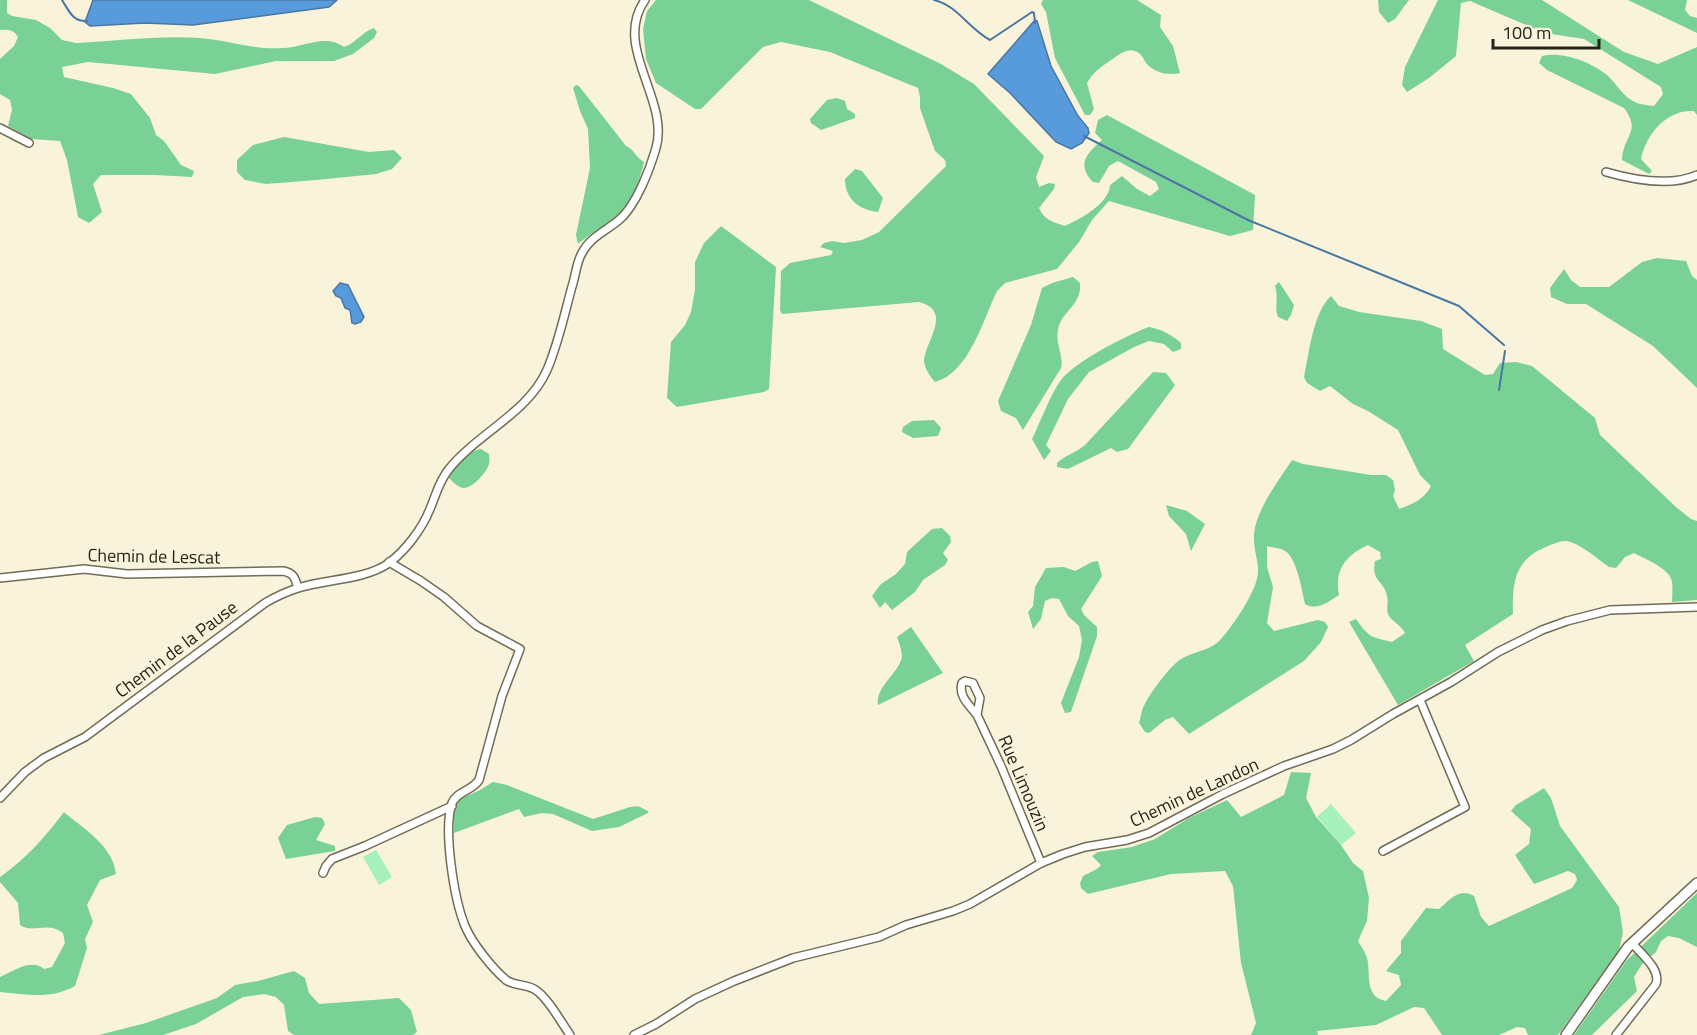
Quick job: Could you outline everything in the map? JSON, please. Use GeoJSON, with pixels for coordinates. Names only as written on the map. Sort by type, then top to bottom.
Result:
{"type":"FeatureCollection","features":[{"type":"Feature","properties":{"kind":"main road"},"geometry":{"type":"LineString","coordinates":[[1566,1035],[1632,943],[1697,883]]}},
{"type":"Feature","properties":{"kind":"street"},"geometry":{"type":"LineString","coordinates":[[570,1035],[542,995],[529,986],[506,981],[470,936],[464,924],[449,856],[452,806],[456,796],[475,787],[479,780],[502,696],[520,649],[477,626],[444,597],[389,562],[424,522],[447,471],[536,388],[553,355],[580,255],[593,238],[626,213],[642,187],[657,148],[659,132],[634,36],[645,0]]}},
{"type":"Feature","properties":{"kind":"street"},"geometry":{"type":"LineString","coordinates":[[0,128],[29,143]]}},
{"type":"Feature","properties":{"kind":"street"},"geometry":{"type":"LineString","coordinates":[[1606,172],[1619,176],[1669,181],[1686,180],[1697,175]]}},
{"type":"Feature","properties":{"kind":"street","name":"Chemin de la Pause"},"geometry":{"type":"LineString","coordinates":[[0,798],[25,772],[45,758],[85,737],[250,613],[279,595],[298,588],[375,571],[389,562]]}},
{"type":"Feature","properties":{"kind":"street","name":"Chemin de Lescat"},"geometry":{"type":"LineString","coordinates":[[0,578],[84,569],[127,574],[283,571],[292,574],[298,588]]}},
{"type":"Feature","properties":{"kind":"street","name":"Chemin de Landon"},"geometry":{"type":"LineString","coordinates":[[634,1035],[702,995],[734,981],[793,958],[879,937],[906,925],[953,911],[970,904],[1041,863],[1085,847],[1127,840],[1149,833],[1223,794],[1292,763],[1333,749],[1420,700],[1498,652],[1533,634],[1567,621],[1610,610],[1697,607]]}},
{"type":"Feature","properties":{"kind":"street"},"geometry":{"type":"LineString","coordinates":[[1383,851],[1465,807],[1420,700]]}},
{"type":"Feature","properties":{"kind":"street","name":"Rue Limouzin"},"geometry":{"type":"LineString","coordinates":[[977,716],[1001,766],[1041,863]]}},
{"type":"Feature","properties":{"kind":"street"},"geometry":{"type":"LineString","coordinates":[[323,873],[332,859],[452,806]]}},
{"type":"Feature","properties":{"kind":"street"},"geometry":{"type":"LineString","coordinates":[[1616,1035],[1658,979],[1656,971],[1632,943]]}},
{"type":"Feature","properties":{"kind":"green space"},"geometry":{"type":"Polygon","coordinates":[[[0,0],[7,0],[7,13],[12,16],[36,20],[50,28],[62,40],[76,43],[185,37],[272,48],[322,41],[337,43],[344,47],[374,28],[377,32],[374,38],[353,54],[334,61],[276,61],[215,74],[88,62],[62,67],[64,77],[131,94],[150,118],[156,135],[164,141],[181,165],[194,171],[192,177],[101,175],[93,184],[102,212],[89,223],[78,217],[67,160],[60,141],[31,139],[8,126],[12,110],[10,100],[0,94],[0,59],[14,46],[18,37],[10,31],[0,30],[0,0]]]}},
{"type":"Feature","properties":{"kind":"green space"},"geometry":{"type":"Polygon","coordinates":[[[656,0],[809,0],[941,64],[974,84],[1044,156],[1036,177],[1039,187],[1049,183],[1055,184],[1054,189],[1039,208],[1046,218],[1057,223],[1065,226],[1093,210],[1105,198],[1110,185],[1122,176],[1137,189],[1150,196],[1159,189],[1156,182],[1118,161],[1109,166],[1099,183],[1093,182],[1088,176],[1084,164],[1088,154],[1102,140],[1095,133],[1098,120],[1107,115],[1255,195],[1253,230],[1230,236],[1109,201],[1092,220],[1079,242],[1057,269],[1005,283],[997,291],[966,357],[947,377],[935,382],[926,369],[924,360],[936,319],[929,306],[919,302],[782,314],[780,310],[781,271],[790,263],[831,255],[833,251],[820,247],[824,243],[862,240],[879,232],[946,166],[945,160],[935,151],[920,108],[918,88],[830,52],[781,42],[763,47],[701,109],[695,109],[656,83],[646,59],[643,29],[647,11],[656,0]]]}},
{"type":"Feature","properties":{"kind":"green space"},"geometry":{"type":"Polygon","coordinates":[[[1043,0],[1137,0],[1161,15],[1160,27],[1173,46],[1180,73],[1168,74],[1152,69],[1136,51],[1125,51],[1101,67],[1089,79],[1087,83],[1094,109],[1090,115],[1085,115],[1055,58],[1046,12],[1041,4],[1043,0]]]}},
{"type":"Feature","properties":{"kind":"green space"},"geometry":{"type":"Polygon","coordinates":[[[1378,0],[1409,0],[1395,19],[1388,23],[1379,12],[1378,0]]]}},
{"type":"Feature","properties":{"kind":"green space"},"geometry":{"type":"Polygon","coordinates":[[[1438,0],[1542,0],[1624,52],[1658,64],[1697,47],[1697,115],[1694,111],[1675,114],[1653,132],[1641,159],[1652,171],[1649,174],[1622,160],[1632,128],[1624,108],[1547,70],[1539,63],[1542,56],[1550,55],[1567,56],[1585,62],[1608,76],[1627,97],[1642,104],[1654,106],[1663,94],[1661,87],[1584,39],[1545,33],[1470,1],[1461,3],[1456,56],[1407,92],[1402,85],[1405,67],[1438,0]]]}},
{"type":"Feature","properties":{"kind":"green space"},"geometry":{"type":"Polygon","coordinates":[[[1628,0],[1687,0],[1685,10],[1690,16],[1697,18],[1697,33],[1628,0]]]}},
{"type":"Feature","properties":{"kind":"green space"},"geometry":{"type":"Polygon","coordinates":[[[576,85],[626,146],[644,162],[637,186],[625,208],[613,220],[578,244],[576,235],[590,168],[588,129],[573,88],[576,85]]]}},
{"type":"Feature","properties":{"kind":"green space"},"geometry":{"type":"Polygon","coordinates":[[[837,98],[845,101],[847,109],[855,114],[855,118],[821,130],[811,123],[810,119],[827,100],[837,98]]]}},
{"type":"Feature","properties":{"kind":"green space"},"geometry":{"type":"Polygon","coordinates":[[[284,137],[369,152],[394,150],[402,158],[392,169],[376,174],[316,180],[266,184],[245,180],[237,172],[237,160],[253,145],[284,137]]]}},
{"type":"Feature","properties":{"kind":"green space"},"geometry":{"type":"Polygon","coordinates":[[[855,169],[862,171],[883,198],[878,212],[859,206],[850,198],[845,179],[855,169]]]}},
{"type":"Feature","properties":{"kind":"green space"},"geometry":{"type":"Polygon","coordinates":[[[721,226],[776,267],[769,389],[764,392],[677,407],[667,398],[671,342],[685,325],[691,312],[695,290],[695,262],[704,243],[721,226]]]}},
{"type":"Feature","properties":{"kind":"green space"},"geometry":{"type":"Polygon","coordinates":[[[1657,258],[1686,261],[1692,276],[1697,280],[1697,388],[1653,346],[1586,304],[1567,304],[1551,297],[1550,288],[1564,269],[1571,280],[1580,287],[1609,287],[1642,262],[1657,258]]]}},
{"type":"Feature","properties":{"kind":"green space"},"geometry":{"type":"Polygon","coordinates":[[[1073,277],[1080,283],[1080,291],[1058,330],[1061,368],[1023,430],[1016,418],[1001,411],[998,401],[1031,325],[1042,288],[1073,277]]]}},
{"type":"Feature","properties":{"kind":"green space"},"geometry":{"type":"Polygon","coordinates":[[[1279,282],[1294,305],[1287,321],[1278,317],[1277,313],[1275,286],[1279,282]]]}},
{"type":"Feature","properties":{"kind":"green space"},"geometry":{"type":"Polygon","coordinates":[[[1331,296],[1339,306],[1359,312],[1421,321],[1442,329],[1443,349],[1485,375],[1493,374],[1500,363],[1516,362],[1532,366],[1595,418],[1600,435],[1676,507],[1697,521],[1697,600],[1672,602],[1671,577],[1657,565],[1634,553],[1625,557],[1616,568],[1609,567],[1575,544],[1567,541],[1556,543],[1537,551],[1522,565],[1513,591],[1513,614],[1465,645],[1474,661],[1398,705],[1349,622],[1356,619],[1371,635],[1392,642],[1405,633],[1389,616],[1385,591],[1376,577],[1375,561],[1381,559],[1380,552],[1368,545],[1353,554],[1343,564],[1340,571],[1339,595],[1314,607],[1305,604],[1293,560],[1283,550],[1267,546],[1267,567],[1273,587],[1267,623],[1274,631],[1318,620],[1325,622],[1328,627],[1321,642],[1304,661],[1189,734],[1173,717],[1165,720],[1149,733],[1145,732],[1139,723],[1142,710],[1160,681],[1181,659],[1218,642],[1248,601],[1255,586],[1258,570],[1254,534],[1259,515],[1292,460],[1303,464],[1371,475],[1386,475],[1393,480],[1395,490],[1393,496],[1399,509],[1421,498],[1431,486],[1420,475],[1398,430],[1353,404],[1330,386],[1320,391],[1307,383],[1304,377],[1316,323],[1325,303],[1331,296]]]}},
{"type":"Feature","properties":{"kind":"green space"},"geometry":{"type":"Polygon","coordinates":[[[1149,327],[1174,337],[1181,343],[1181,349],[1173,352],[1164,344],[1149,341],[1089,372],[1068,399],[1046,445],[1051,451],[1044,460],[1032,439],[1061,380],[1089,357],[1149,327]]]}},
{"type":"Feature","properties":{"kind":"green space"},"geometry":{"type":"Polygon","coordinates":[[[1153,372],[1166,373],[1175,385],[1128,449],[1117,452],[1111,448],[1068,469],[1057,467],[1060,460],[1085,445],[1153,372]]]}},
{"type":"Feature","properties":{"kind":"green space"},"geometry":{"type":"Polygon","coordinates":[[[934,420],[941,428],[938,436],[913,438],[902,432],[903,427],[912,421],[934,420]]]}},
{"type":"Feature","properties":{"kind":"green space"},"geometry":{"type":"Polygon","coordinates":[[[481,449],[489,454],[486,471],[468,487],[457,486],[448,477],[458,463],[481,449]]]}},
{"type":"Feature","properties":{"kind":"green space"},"geometry":{"type":"Polygon","coordinates":[[[1166,505],[1187,511],[1205,524],[1191,551],[1186,534],[1169,516],[1166,505]]]}},
{"type":"Feature","properties":{"kind":"green space"},"geometry":{"type":"Polygon","coordinates":[[[942,528],[950,536],[951,542],[943,553],[948,560],[945,565],[923,580],[915,592],[892,610],[885,602],[880,608],[872,596],[881,584],[896,574],[905,564],[907,552],[932,529],[942,528]]]}},
{"type":"Feature","properties":{"kind":"green space"},"geometry":{"type":"Polygon","coordinates":[[[1098,561],[1102,576],[1081,609],[1097,627],[1097,636],[1071,712],[1065,713],[1061,703],[1079,657],[1082,640],[1079,626],[1068,616],[1059,599],[1052,598],[1045,601],[1041,619],[1033,629],[1028,612],[1033,606],[1035,587],[1046,568],[1064,567],[1075,571],[1098,561]]]}},
{"type":"Feature","properties":{"kind":"green space"},"geometry":{"type":"Polygon","coordinates":[[[911,627],[943,673],[878,705],[883,686],[902,657],[897,637],[911,627]]]}},
{"type":"Feature","properties":{"kind":"green space"},"geometry":{"type":"Polygon","coordinates":[[[1291,772],[1311,773],[1306,798],[1316,817],[1341,845],[1353,863],[1363,871],[1369,898],[1367,921],[1358,941],[1367,958],[1370,987],[1375,996],[1386,1001],[1401,985],[1399,975],[1386,971],[1401,953],[1401,941],[1426,908],[1439,909],[1459,894],[1469,894],[1474,896],[1481,917],[1489,926],[1572,888],[1577,880],[1575,874],[1568,871],[1534,884],[1515,855],[1529,844],[1531,829],[1511,811],[1516,805],[1544,788],[1551,798],[1560,826],[1619,907],[1623,932],[1619,951],[1558,1035],[1528,1035],[1525,1028],[1517,1027],[1499,1035],[1442,1035],[1424,1008],[1414,1007],[1376,1025],[1317,1031],[1318,1035],[1251,1035],[1256,1023],[1241,963],[1233,886],[1225,871],[1171,874],[1088,894],[1081,888],[1080,883],[1083,876],[1101,865],[1092,856],[1098,852],[1132,847],[1155,839],[1189,818],[1227,800],[1241,817],[1284,795],[1291,772]]]}},
{"type":"Feature","properties":{"kind":"green space"},"geometry":{"type":"Polygon","coordinates":[[[493,782],[507,785],[593,819],[638,806],[648,813],[619,827],[592,831],[553,814],[542,813],[524,817],[519,809],[454,833],[454,808],[457,800],[493,782]]]}},
{"type":"Feature","properties":{"kind":"green space"},"geometry":{"type":"Polygon","coordinates":[[[1331,804],[1356,833],[1341,845],[1317,817],[1331,804]]]}},
{"type":"Feature","properties":{"kind":"green space"},"geometry":{"type":"Polygon","coordinates":[[[64,812],[104,847],[114,864],[116,874],[100,880],[87,905],[93,922],[85,939],[87,948],[75,986],[47,995],[0,992],[0,977],[28,965],[44,969],[52,967],[65,943],[63,933],[57,930],[20,925],[18,903],[0,882],[0,877],[35,847],[64,812]]]}},
{"type":"Feature","properties":{"kind":"green space"},"geometry":{"type":"Polygon","coordinates":[[[315,817],[322,818],[325,824],[316,840],[335,846],[335,851],[286,859],[278,838],[287,825],[315,817]]]}},
{"type":"Feature","properties":{"kind":"green space"},"geometry":{"type":"Polygon","coordinates":[[[376,850],[392,877],[379,885],[363,857],[376,850]]]}},
{"type":"Feature","properties":{"kind":"green space"},"geometry":{"type":"Polygon","coordinates":[[[1697,893],[1697,947],[1679,938],[1668,936],[1661,941],[1656,952],[1642,964],[1634,977],[1637,991],[1592,1035],[1574,1035],[1627,960],[1697,893]]]}},
{"type":"Feature","properties":{"kind":"green space"},"geometry":{"type":"Polygon","coordinates":[[[294,971],[305,978],[309,993],[319,1004],[399,998],[411,1010],[417,1032],[413,1035],[294,1035],[288,1031],[284,1005],[276,997],[264,994],[243,997],[196,1024],[163,1035],[99,1035],[146,1023],[217,998],[235,985],[294,971]]]}},
{"type":"Feature","properties":{"kind":"water"},"geometry":{"type":"Polygon","coordinates":[[[93,0],[337,0],[329,7],[193,25],[145,23],[90,26],[85,22],[93,0]]]}},
{"type":"Feature","properties":{"kind":"water"},"geometry":{"type":"Polygon","coordinates":[[[1035,20],[1051,66],[1078,116],[1088,128],[1089,133],[1082,143],[1071,149],[1056,142],[1010,93],[988,74],[1035,20]]]}},
{"type":"Feature","properties":{"kind":"water"},"geometry":{"type":"Polygon","coordinates":[[[340,283],[348,285],[364,317],[361,322],[352,323],[350,310],[345,308],[341,298],[333,291],[340,283]]]}},
{"type":"Feature","properties":{"kind":"waterway"},"geometry":{"type":"LineString","coordinates":[[62,0],[75,18],[87,21]]}},
{"type":"Feature","properties":{"kind":"waterway"},"geometry":{"type":"LineString","coordinates":[[934,0],[950,7],[990,40],[1032,12],[1035,23]]}},
{"type":"Feature","properties":{"kind":"waterway"},"geometry":{"type":"LineString","coordinates":[[1084,136],[1248,220],[1459,306],[1504,345]]}},
{"type":"Feature","properties":{"kind":"waterway"},"geometry":{"type":"LineString","coordinates":[[1499,390],[1505,351]]}}]}
